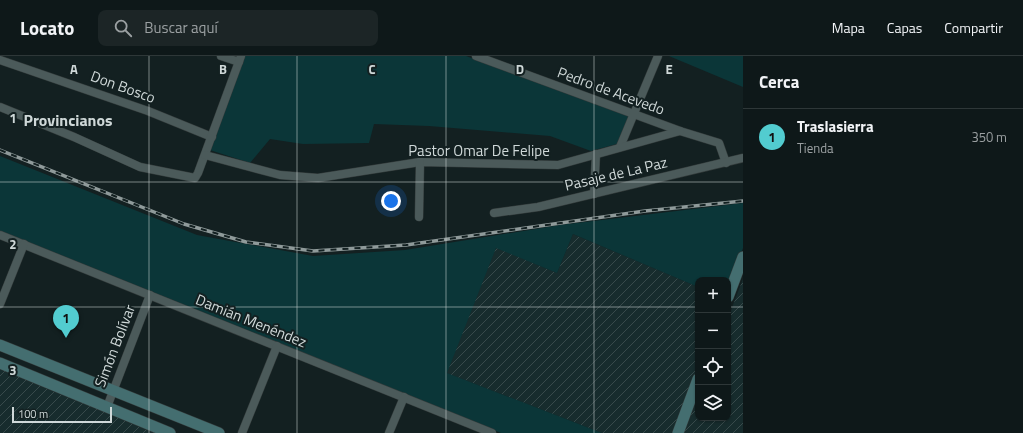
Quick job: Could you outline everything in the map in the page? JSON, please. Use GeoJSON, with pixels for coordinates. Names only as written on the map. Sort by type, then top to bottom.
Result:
{"type":"FeatureCollection","features":[{"type":"Feature","properties":{"kind":"main road"},"geometry":{"type":"LineString","coordinates":[[731,289],[743,256]]}},
{"type":"Feature","properties":{"kind":"main road"},"geometry":{"type":"LineString","coordinates":[[0,345],[219,433]]}},
{"type":"Feature","properties":{"kind":"main road"},"geometry":{"type":"LineString","coordinates":[[0,363],[170,433]]}},
{"type":"Feature","properties":{"kind":"main road"},"geometry":{"type":"LineString","coordinates":[[678,433],[696,385]]}},
{"type":"Feature","properties":{"kind":"street"},"geometry":{"type":"LineString","coordinates":[[0,106],[74,136],[140,167],[195,178],[212,137],[240,59],[221,56]]}},
{"type":"Feature","properties":{"kind":"street","name":"Pedro de Acevedo"},"geometry":{"type":"LineString","coordinates":[[476,56],[680,131],[718,143],[726,162]]}},
{"type":"Feature","properties":{"kind":"street"},"geometry":{"type":"LineString","coordinates":[[620,147],[658,56]]}},
{"type":"Feature","properties":{"kind":"street","name":"Don Bosco"},"geometry":{"type":"LineString","coordinates":[[0,60],[148,111],[212,137]]}},
{"type":"Feature","properties":{"kind":"street","name":"Pastor Omar De Felipe"},"geometry":{"type":"LineString","coordinates":[[205,155],[272,173],[294,177],[318,178],[420,162],[558,165],[680,131]]}},
{"type":"Feature","properties":{"kind":"street"},"geometry":{"type":"LineString","coordinates":[[594,194],[596,154]]}},
{"type":"Feature","properties":{"kind":"street","name":"Pasaje de La Paz"},"geometry":{"type":"LineString","coordinates":[[494,213],[538,207],[743,158]]}},
{"type":"Feature","properties":{"kind":"street"},"geometry":{"type":"LineString","coordinates":[[420,162],[420,217]]}},
{"type":"Feature","properties":{"kind":"street","name":"Damián Menéndez"},"geometry":{"type":"LineString","coordinates":[[0,235],[492,433]]}},
{"type":"Feature","properties":{"kind":"street"},"geometry":{"type":"LineString","coordinates":[[0,304],[24,244]]}},
{"type":"Feature","properties":{"kind":"street","name":"Simón Bolívar"},"geometry":{"type":"LineString","coordinates":[[107,407],[150,295]]}},
{"type":"Feature","properties":{"kind":"street"},"geometry":{"type":"LineString","coordinates":[[242,433],[277,346]]}},
{"type":"Feature","properties":{"kind":"street"},"geometry":{"type":"LineString","coordinates":[[389,433],[404,398]]}},
{"type":"Feature","properties":{"kind":"shaded area"},"geometry":{"type":"Polygon","coordinates":[[[243,56],[466,56],[629,116],[617,144],[591,151],[550,136],[429,126],[374,124],[369,143],[303,144],[270,139],[250,163],[210,150],[243,56]]]}},
{"type":"Feature","properties":{"kind":"shaded area"},"geometry":{"type":"Polygon","coordinates":[[[669,56],[743,56],[743,87],[669,56]]]}},
{"type":"Feature","properties":{"kind":"shaded area"},"geometry":{"type":"Polygon","coordinates":[[[0,156],[197,235],[313,256],[405,250],[560,225],[743,203],[743,248],[731,281],[731,277],[695,277],[695,286],[573,234],[557,273],[496,248],[447,373],[602,433],[501,433],[0,232],[0,156]]]}},
{"type":"Feature","properties":{"kind":"shaded area"},"geometry":{"type":"Polygon","coordinates":[[[573,234],[695,286],[695,379],[676,433],[602,433],[446,373],[496,247],[557,273],[573,234]]]}},
{"type":"Feature","properties":{"kind":"shaded area"},"geometry":{"type":"Polygon","coordinates":[[[743,279],[743,433],[684,433],[695,404],[695,421],[731,421],[731,310],[743,279]]]}},
{"type":"Feature","properties":{"kind":"shaded area"},"geometry":{"type":"Polygon","coordinates":[[[0,363],[170,433],[0,433],[0,363]]]}},
{"type":"Feature","properties":{"kind":"railway"},"geometry":{"type":"LineString","coordinates":[[0,150],[184,224],[246,242],[313,251],[406,245],[645,211],[743,201]]}},
{"type":"Feature","properties":{"kind":"place","name":"Traslasierra"},"geometry":{"type":"Point","coordinates":[66,338]}},
{"type":"Feature","properties":{"kind":"district","name":"Provincianos"},"geometry":{"type":"Point","coordinates":[68,120]}}]}
